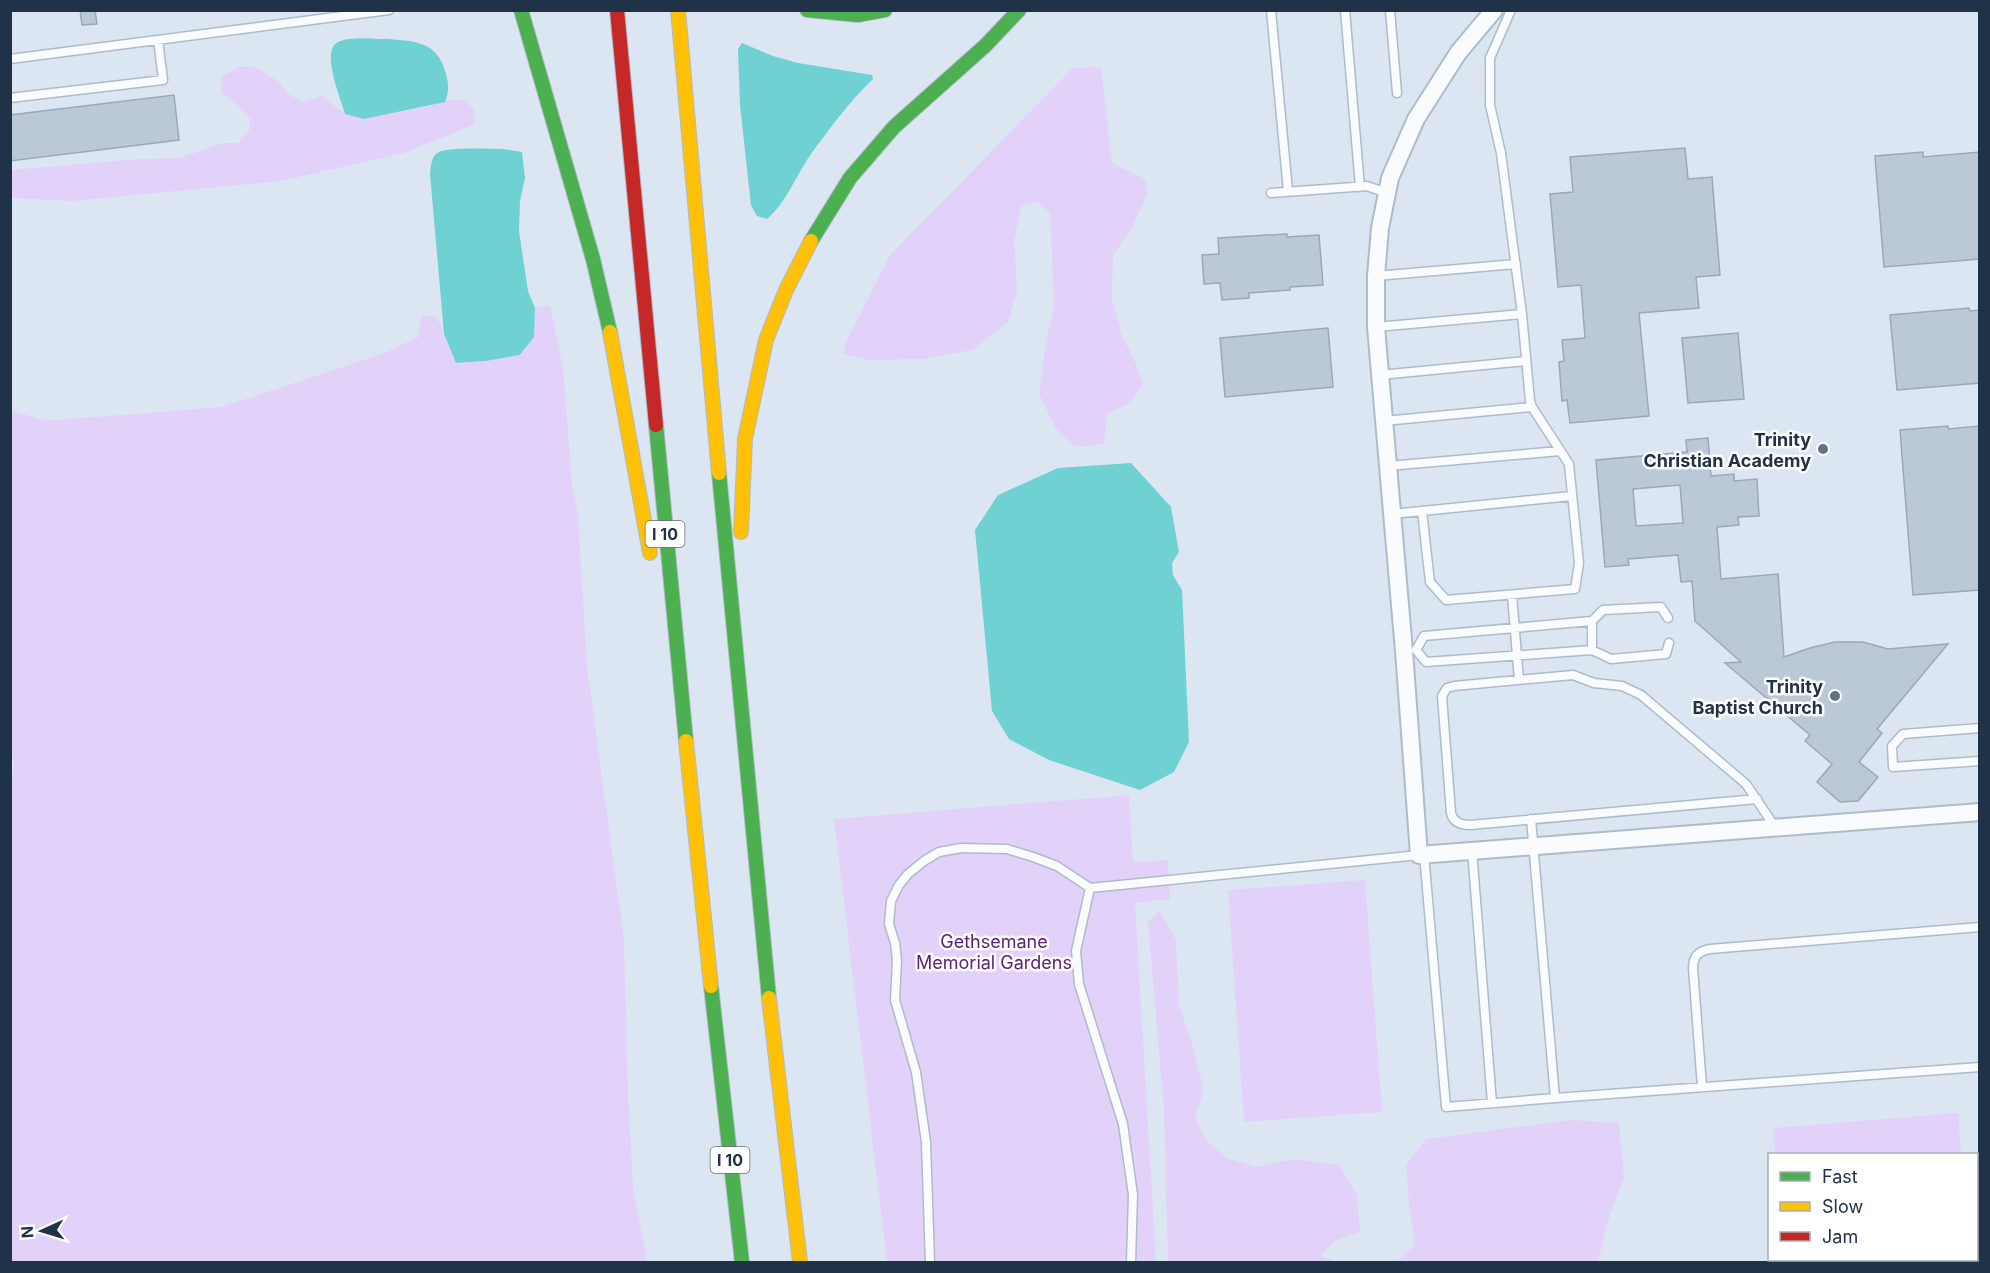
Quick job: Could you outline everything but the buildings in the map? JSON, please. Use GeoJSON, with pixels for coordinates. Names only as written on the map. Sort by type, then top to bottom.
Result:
{"type":"FeatureCollection","features":[{"type":"Feature","properties":{"kind":"highway"},"geometry":{"type":"LineString","coordinates":[[521,10],[557,129],[595,270],[615,355],[654,570]]}},
{"type":"Feature","properties":{"kind":"highway","name":"I 10"},"geometry":{"type":"LineString","coordinates":[[617,10],[681,707],[742,1263]]}},
{"type":"Feature","properties":{"kind":"highway"},"geometry":{"type":"LineString","coordinates":[[678,10],[743,741],[770,1011],[800,1263]]}},
{"type":"Feature","properties":{"kind":"highway"},"geometry":{"type":"LineString","coordinates":[[807,10],[858,15],[885,10]]}},
{"type":"Feature","properties":{"kind":"highway"},"geometry":{"type":"LineString","coordinates":[[743,545],[741,523],[745,439],[766,340],[786,290],[812,239],[850,178],[894,127],[986,45],[1019,10]]}},
{"type":"Feature","properties":{"kind":"highway"},"geometry":{"type":"LineString","coordinates":[[658,593],[681,707]]}},
{"type":"Feature","properties":{"kind":"highway"},"geometry":{"type":"LineString","coordinates":[[743,741],[752,670]]}},
{"type":"Feature","properties":{"kind":"street"},"geometry":{"type":"LineString","coordinates":[[1494,10],[1458,53],[1416,119],[1390,178],[1380,228],[1376,276],[1376,327],[1392,513],[1410,651],[1421,855],[1980,812]]}},
{"type":"Feature","properties":{"kind":"lane"},"geometry":{"type":"LineString","coordinates":[[10,59],[333,14],[389,10]]}},
{"type":"Feature","properties":{"kind":"lane"},"geometry":{"type":"LineString","coordinates":[[1271,10],[1288,191]]}},
{"type":"Feature","properties":{"kind":"lane"},"geometry":{"type":"LineString","coordinates":[[1345,10],[1360,187]]}},
{"type":"Feature","properties":{"kind":"lane"},"geometry":{"type":"LineString","coordinates":[[1390,10],[1396,93]]}},
{"type":"Feature","properties":{"kind":"lane"},"geometry":{"type":"LineString","coordinates":[[1422,511],[1430,582],[1446,600],[1575,589],[1579,563],[1569,464],[1532,408],[1501,153],[1490,105],[1490,58],[1511,10]]}},
{"type":"Feature","properties":{"kind":"lane"},"geometry":{"type":"LineString","coordinates":[[10,98],[163,80],[158,40]]}},
{"type":"Feature","properties":{"kind":"lane"},"geometry":{"type":"LineString","coordinates":[[1271,193],[1367,186],[1387,193]]}},
{"type":"Feature","properties":{"kind":"lane"},"geometry":{"type":"LineString","coordinates":[[1376,276],[1516,264]]}},
{"type":"Feature","properties":{"kind":"lane"},"geometry":{"type":"LineString","coordinates":[[1376,327],[1522,314]]}},
{"type":"Feature","properties":{"kind":"lane"},"geometry":{"type":"LineString","coordinates":[[1380,375],[1526,361]]}},
{"type":"Feature","properties":{"kind":"lane"},"geometry":{"type":"LineString","coordinates":[[1384,421],[1532,408]]}},
{"type":"Feature","properties":{"kind":"lane"},"geometry":{"type":"LineString","coordinates":[[1388,466],[1560,451]]}},
{"type":"Feature","properties":{"kind":"lane"},"geometry":{"type":"LineString","coordinates":[[1392,513],[1572,496]]}},
{"type":"Feature","properties":{"kind":"lane"},"geometry":{"type":"LineString","coordinates":[[1512,595],[1519,680]]}},
{"type":"Feature","properties":{"kind":"lane"},"geometry":{"type":"LineString","coordinates":[[1668,618],[1661,607],[1603,610],[1592,621],[1424,636],[1410,651],[1426,662],[1592,650],[1611,659],[1666,654],[1669,643]]}},
{"type":"Feature","properties":{"kind":"lane"},"geometry":{"type":"LineString","coordinates":[[1592,621],[1592,650]]}},
{"type":"Feature","properties":{"kind":"lane"},"geometry":{"type":"LineString","coordinates":[[1757,799],[1461,824],[1451,816],[1441,699],[1443,693],[1452,687],[1573,675],[1594,683],[1622,686],[1634,691],[1746,784],[1757,799],[1776,828]]}},
{"type":"Feature","properties":{"kind":"lane"},"geometry":{"type":"LineString","coordinates":[[1980,728],[1904,734],[1892,746],[1893,767],[1980,760]]}},
{"type":"Feature","properties":{"kind":"lane"},"geometry":{"type":"LineString","coordinates":[[1532,819],[1555,1098]]}},
{"type":"Feature","properties":{"kind":"lane"},"geometry":{"type":"LineString","coordinates":[[930,1263],[926,1142],[916,1072],[895,1000],[897,960],[889,924],[891,901],[898,885],[924,861],[939,852],[961,848],[1007,849],[1057,866],[1090,888],[1421,855],[1446,1107],[1980,1067]]}},
{"type":"Feature","properties":{"kind":"lane"},"geometry":{"type":"LineString","coordinates":[[1472,850],[1491,1103]]}},
{"type":"Feature","properties":{"kind":"lane"},"geometry":{"type":"LineString","coordinates":[[1090,888],[1076,951],[1079,984],[1123,1124],[1130,1161],[1133,1195],[1131,1263]]}},
{"type":"Feature","properties":{"kind":"lane"},"geometry":{"type":"LineString","coordinates":[[1702,1087],[1693,962],[1699,953],[1710,949],[1980,927]]}},
{"type":"Feature","properties":{"kind":"green space"},"geometry":{"type":"Polygon","coordinates":[[[239,67],[255,67],[278,81],[288,94],[304,102],[322,96],[345,114],[398,113],[452,100],[465,100],[474,110],[474,125],[404,153],[281,181],[73,201],[11,198],[11,170],[140,159],[180,158],[222,143],[238,143],[249,131],[250,119],[237,104],[222,94],[221,77],[239,67]]]}},
{"type":"Feature","properties":{"kind":"green space"},"geometry":{"type":"Polygon","coordinates":[[[1101,67],[1112,163],[1145,179],[1148,192],[1132,228],[1113,255],[1112,299],[1123,338],[1143,384],[1130,403],[1107,414],[1104,444],[1075,447],[1056,429],[1039,394],[1045,347],[1054,306],[1050,212],[1036,202],[1022,206],[1014,239],[1017,291],[1008,322],[972,350],[922,359],[867,360],[843,354],[846,342],[890,255],[1073,68],[1101,67]]]}},
{"type":"Feature","properties":{"kind":"green space"},"geometry":{"type":"Polygon","coordinates":[[[550,306],[563,368],[572,483],[578,515],[587,666],[624,940],[633,1186],[647,1262],[11,1262],[10,791],[14,764],[10,750],[11,410],[45,421],[221,407],[385,353],[418,337],[422,315],[437,317],[456,363],[521,355],[534,337],[535,308],[550,306]]]}},
{"type":"Feature","properties":{"kind":"green space","name":"Gethsemane Memorial Gardens"},"geometry":{"type":"Polygon","coordinates":[[[1129,795],[1133,862],[1168,860],[1170,899],[1135,903],[1156,1262],[887,1262],[834,819],[1129,795]]]}},
{"type":"Feature","properties":{"kind":"green space"},"geometry":{"type":"Polygon","coordinates":[[[1365,880],[1382,1112],[1244,1122],[1228,890],[1365,880]]]}},
{"type":"Feature","properties":{"kind":"green space"},"geometry":{"type":"Polygon","coordinates":[[[1160,911],[1176,940],[1179,1005],[1204,1090],[1195,1117],[1206,1140],[1226,1158],[1257,1167],[1294,1159],[1339,1165],[1357,1195],[1360,1232],[1336,1240],[1320,1255],[1335,1262],[1168,1262],[1164,1111],[1148,922],[1160,911]]]}},
{"type":"Feature","properties":{"kind":"green space"},"geometry":{"type":"Polygon","coordinates":[[[1958,1113],[1961,1153],[1775,1153],[1773,1128],[1958,1113]]]}},
{"type":"Feature","properties":{"kind":"green space"},"geometry":{"type":"Polygon","coordinates":[[[1572,1120],[1619,1123],[1624,1178],[1609,1218],[1598,1262],[1396,1262],[1415,1245],[1406,1165],[1426,1139],[1572,1120]]]}},
{"type":"Feature","properties":{"kind":"water"},"geometry":{"type":"Polygon","coordinates":[[[349,39],[416,42],[431,49],[437,55],[448,82],[445,102],[364,119],[345,114],[331,65],[333,47],[338,42],[349,39]]]}},
{"type":"Feature","properties":{"kind":"water"},"geometry":{"type":"Polygon","coordinates":[[[742,43],[773,56],[798,63],[872,75],[873,79],[848,105],[825,135],[780,205],[767,219],[757,216],[751,205],[740,105],[738,49],[742,43]]]}},
{"type":"Feature","properties":{"kind":"water"},"geometry":{"type":"Polygon","coordinates":[[[503,149],[522,152],[525,178],[520,201],[519,231],[528,291],[535,308],[534,337],[520,355],[456,363],[444,334],[431,165],[436,154],[444,150],[503,149]]]}},
{"type":"Feature","properties":{"kind":"water"},"geometry":{"type":"Polygon","coordinates":[[[1131,463],[1171,507],[1179,552],[1172,563],[1173,575],[1182,590],[1189,742],[1174,772],[1140,790],[1049,760],[1009,739],[992,711],[975,530],[998,495],[1058,468],[1131,463]]]}},
{"type":"Feature","properties":{"kind":"traffic: fast"},"geometry":{"type":"LineString","coordinates":[[521,10],[593,259],[610,332]]}},
{"type":"Feature","properties":{"kind":"traffic: fast"},"geometry":{"type":"LineString","coordinates":[[807,10],[858,15],[885,10]]}},
{"type":"Feature","properties":{"kind":"traffic: fast"},"geometry":{"type":"LineString","coordinates":[[811,241],[850,178],[894,127],[986,45],[1019,10]]}},
{"type":"Feature","properties":{"kind":"traffic: fast"},"geometry":{"type":"LineString","coordinates":[[656,425],[686,741]]}},
{"type":"Feature","properties":{"kind":"traffic: fast"},"geometry":{"type":"LineString","coordinates":[[719,473],[769,998]]}},
{"type":"Feature","properties":{"kind":"traffic: fast"},"geometry":{"type":"LineString","coordinates":[[711,986],[742,1262]]}},
{"type":"Feature","properties":{"kind":"traffic: slow"},"geometry":{"type":"LineString","coordinates":[[678,10],[719,473]]}},
{"type":"Feature","properties":{"kind":"traffic: slow"},"geometry":{"type":"LineString","coordinates":[[741,532],[745,439],[766,340],[786,290],[811,241]]}},
{"type":"Feature","properties":{"kind":"traffic: slow"},"geometry":{"type":"LineString","coordinates":[[610,332],[650,553]]}},
{"type":"Feature","properties":{"kind":"traffic: slow"},"geometry":{"type":"LineString","coordinates":[[686,741],[711,986]]}},
{"type":"Feature","properties":{"kind":"traffic: slow"},"geometry":{"type":"LineString","coordinates":[[769,998],[800,1262]]}},
{"type":"Feature","properties":{"kind":"traffic: jam"},"geometry":{"type":"LineString","coordinates":[[617,10],[656,425]]}},
{"type":"Feature","properties":{"kind":"place","name":"Trinity Christian Academy"},"geometry":{"type":"Point","coordinates":[1823,449]}},
{"type":"Feature","properties":{"kind":"place","name":"Trinity Baptist Church"},"geometry":{"type":"Point","coordinates":[1835,696]}}]}
